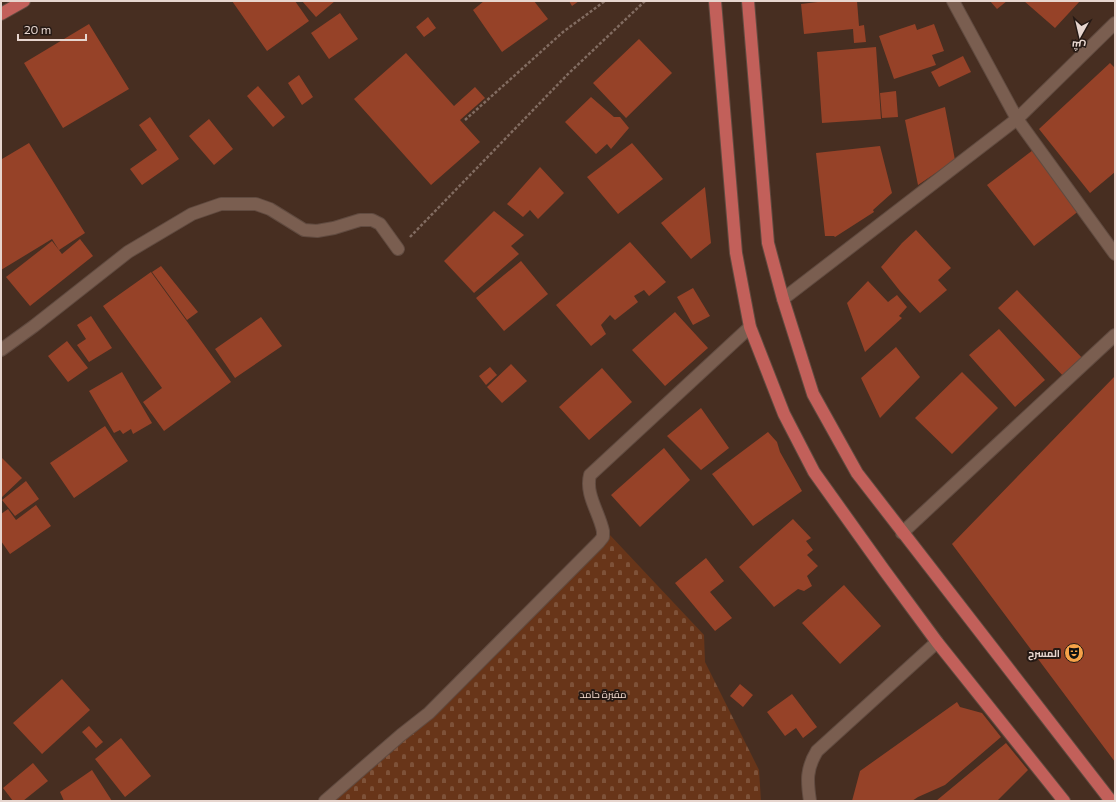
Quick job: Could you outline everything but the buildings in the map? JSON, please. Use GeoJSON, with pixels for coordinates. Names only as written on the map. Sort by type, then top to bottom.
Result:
{"type":"FeatureCollection","features":[{"type":"Feature","properties":{"kind":"main road"},"geometry":{"type":"LineString","coordinates":[[1,14],[24,1]]}},
{"type":"Feature","properties":{"kind":"main road"},"geometry":{"type":"LineString","coordinates":[[715,1],[736,253],[750,327],[784,414],[814,472],[937,642],[1064,801]]}},
{"type":"Feature","properties":{"kind":"main road"},"geometry":{"type":"LineString","coordinates":[[748,1],[768,243],[783,300],[813,394],[857,473],[1111,801]]}},
{"type":"Feature","properties":{"kind":"street"},"geometry":{"type":"LineString","coordinates":[[953,1],[1017,119],[1115,254]]}},
{"type":"Feature","properties":{"kind":"street"},"geometry":{"type":"LineString","coordinates":[[783,300],[1017,119],[1115,23]]}},
{"type":"Feature","properties":{"kind":"street"},"geometry":{"type":"LineString","coordinates":[[1,350],[128,252],[192,214],[221,204],[256,204],[270,209],[304,230],[317,231],[334,228],[360,220],[372,220],[380,224],[398,249]]}},
{"type":"Feature","properties":{"kind":"street"},"geometry":{"type":"LineString","coordinates":[[325,801],[401,735],[430,713],[599,542],[603,537],[604,531],[590,494],[588,485],[590,475],[750,327]]}},
{"type":"Feature","properties":{"kind":"street"},"geometry":{"type":"LineString","coordinates":[[902,532],[1115,335]]}},
{"type":"Feature","properties":{"kind":"street"},"geometry":{"type":"LineString","coordinates":[[810,801],[807,780],[811,761],[817,751],[937,642]]}},
{"type":"Feature","properties":{"kind":"path"},"geometry":{"type":"LineString","coordinates":[[465,120],[563,32],[605,1]]}},
{"type":"Feature","properties":{"kind":"path"},"geometry":{"type":"LineString","coordinates":[[398,249],[568,74],[645,1]]}},
{"type":"Feature","properties":{"kind":"green space","name":"مقبرة حامد"},"geometry":{"type":"Polygon","coordinates":[[[609,534],[704,635],[705,662],[759,770],[761,801],[326,801],[423,723],[609,534]]]}},
{"type":"Feature","properties":{"kind":"place","name":"المسرح"},"geometry":{"type":"Point","coordinates":[1074,653]}}]}
